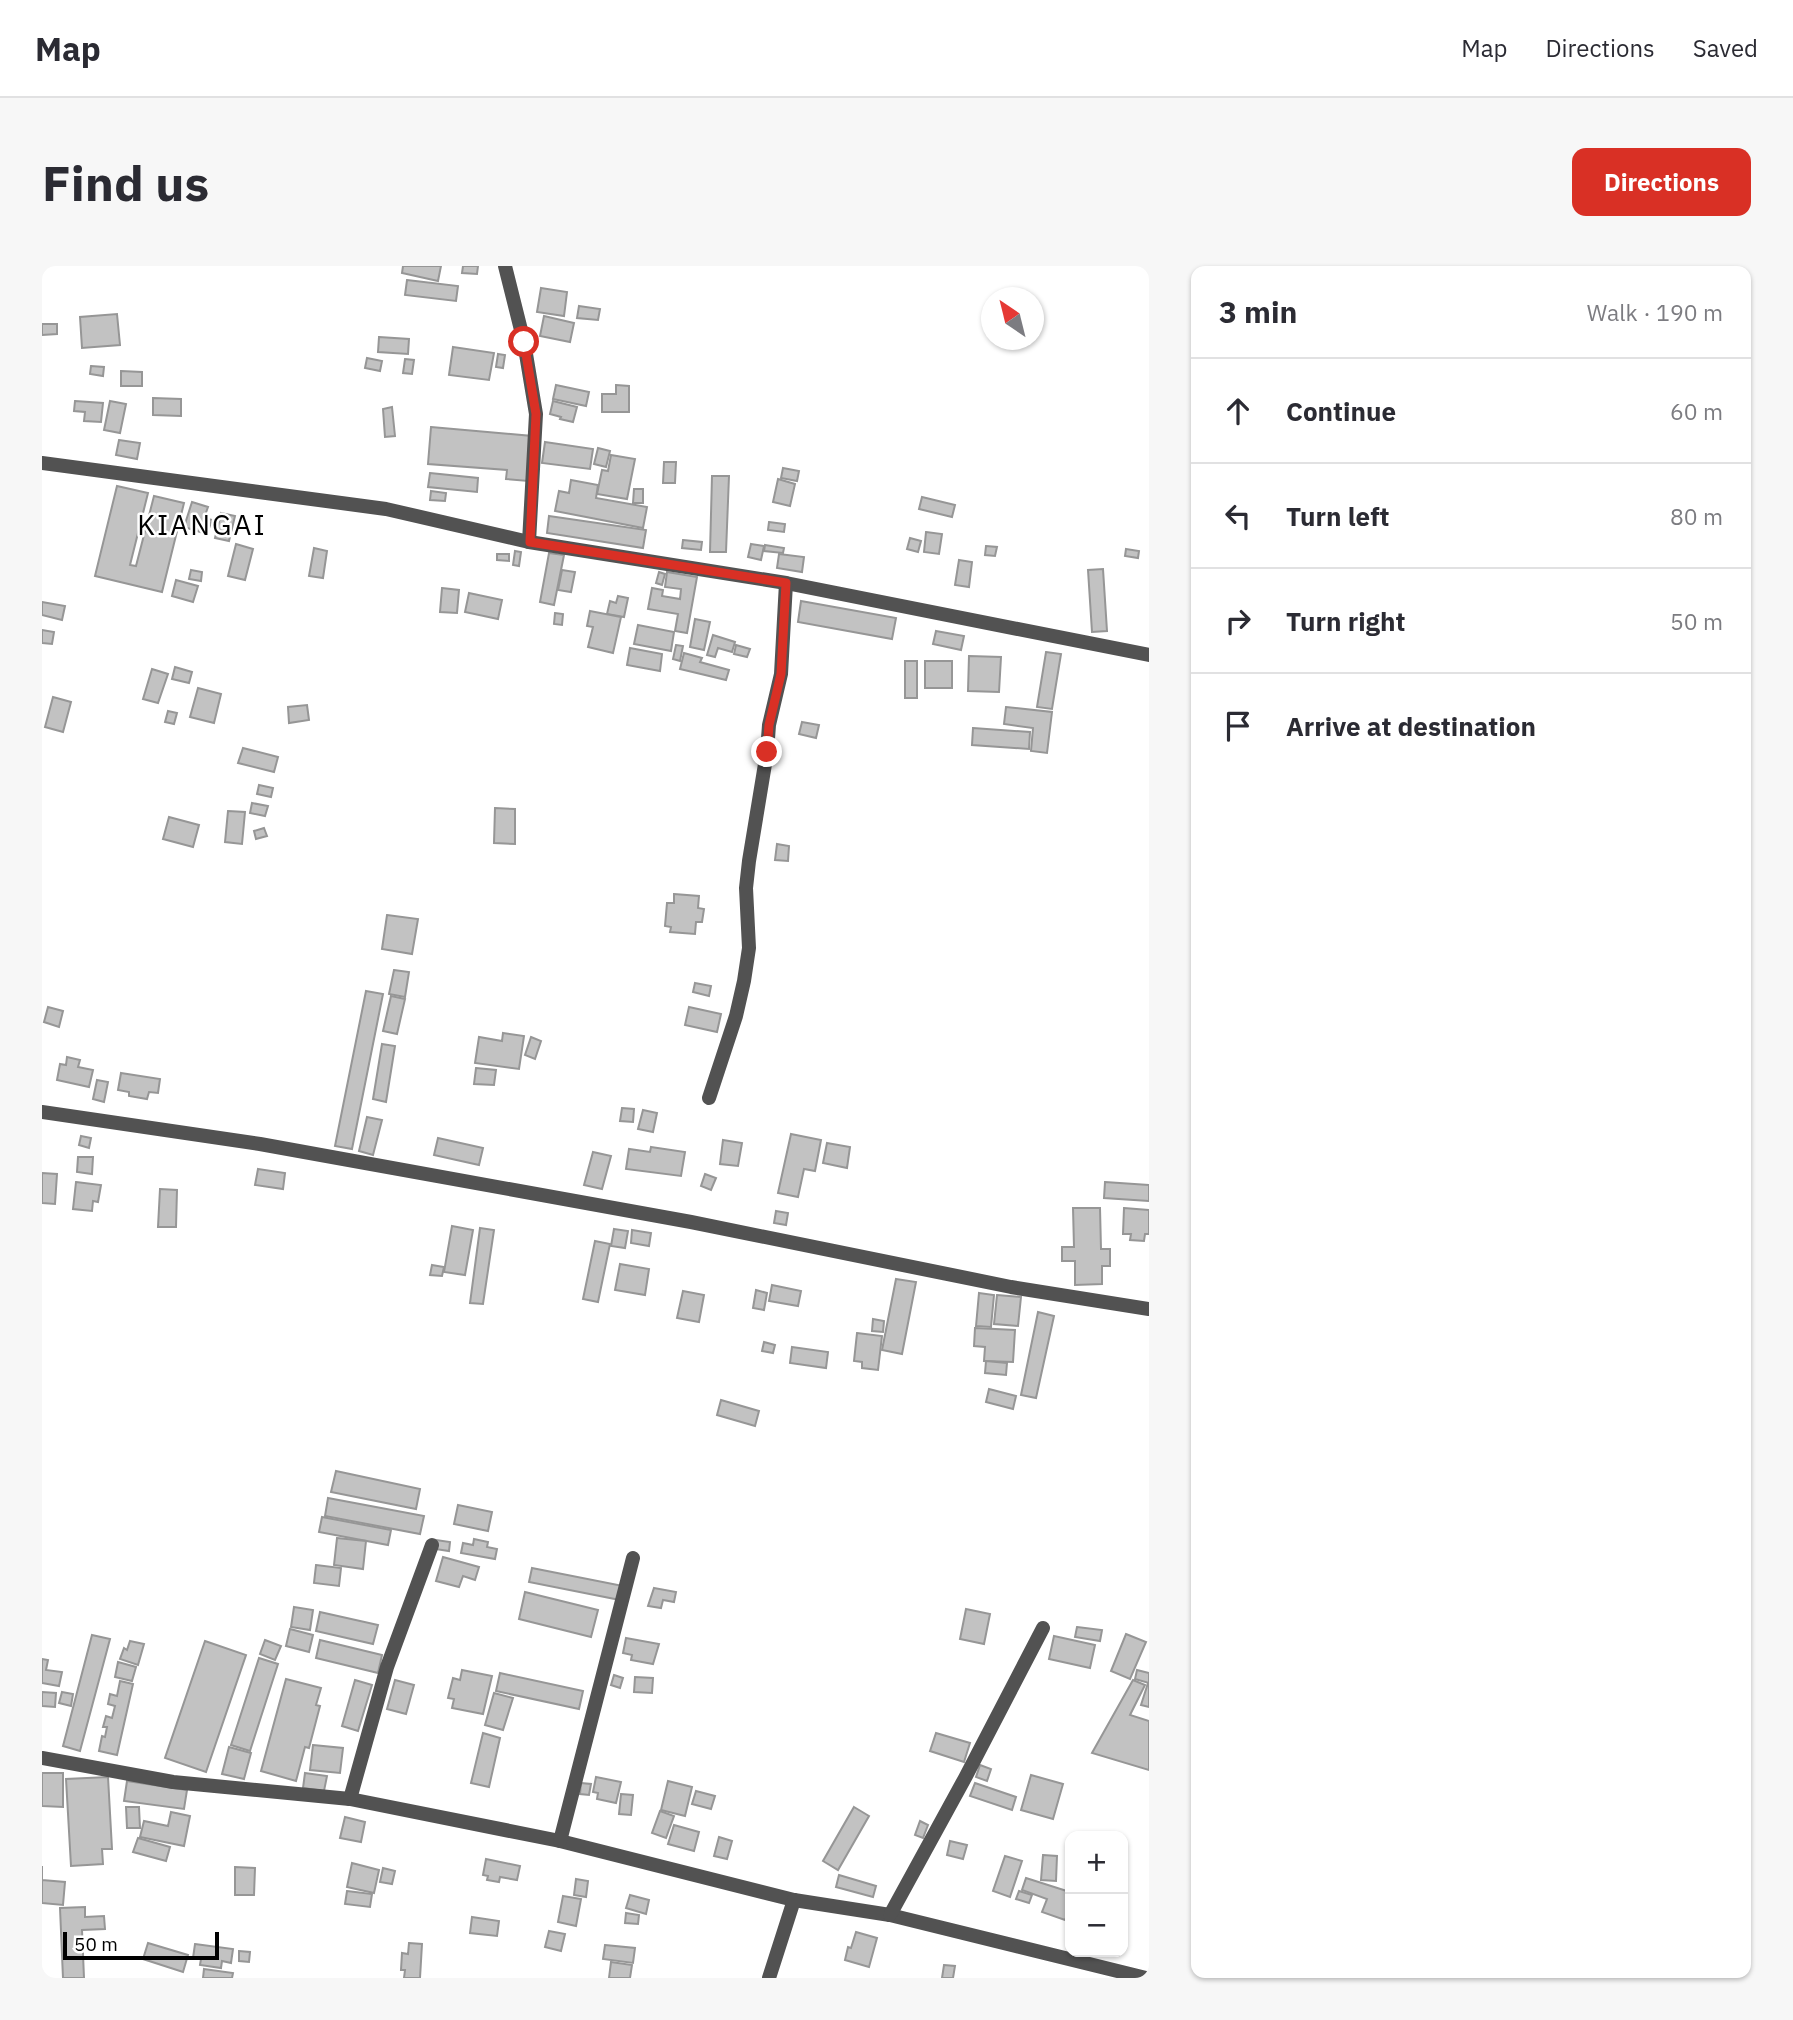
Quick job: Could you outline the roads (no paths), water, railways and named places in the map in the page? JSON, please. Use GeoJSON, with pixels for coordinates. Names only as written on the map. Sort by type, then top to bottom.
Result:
{"type":"FeatureCollection","features":[{"type":"Feature","properties":{"kind":"street"},"geometry":{"type":"LineString","coordinates":[[505,266],[524,342],[536,414],[530,542]]}},
{"type":"Feature","properties":{"kind":"street"},"geometry":{"type":"LineString","coordinates":[[42,463],[386,509],[530,542],[786,583],[1149,655]]}},
{"type":"Feature","properties":{"kind":"street"},"geometry":{"type":"LineString","coordinates":[[709,1098],[736,1016],[749,948],[746,888],[769,725],[781,674],[786,583]]}},
{"type":"Feature","properties":{"kind":"street"},"geometry":{"type":"LineString","coordinates":[[42,1112],[260,1144],[691,1222],[1011,1287],[1149,1309]]}},
{"type":"Feature","properties":{"kind":"street"},"geometry":{"type":"LineString","coordinates":[[350,1799],[387,1667],[432,1545]]}},
{"type":"Feature","properties":{"kind":"street"},"geometry":{"type":"LineString","coordinates":[[560,1841],[634,1558]]}},
{"type":"Feature","properties":{"kind":"street"},"geometry":{"type":"LineString","coordinates":[[890,1916],[1043,1628]]}},
{"type":"Feature","properties":{"kind":"street"},"geometry":{"type":"LineString","coordinates":[[42,1758],[173,1782],[350,1799],[560,1841],[794,1900],[890,1916],[1146,1978]]}},
{"type":"Feature","properties":{"kind":"street"},"geometry":{"type":"LineString","coordinates":[[769,1978],[794,1900]]}},
{"type":"Feature","properties":{"kind":"district","name":"KIANGAI"},"geometry":{"type":"Point","coordinates":[202,524]}}]}
